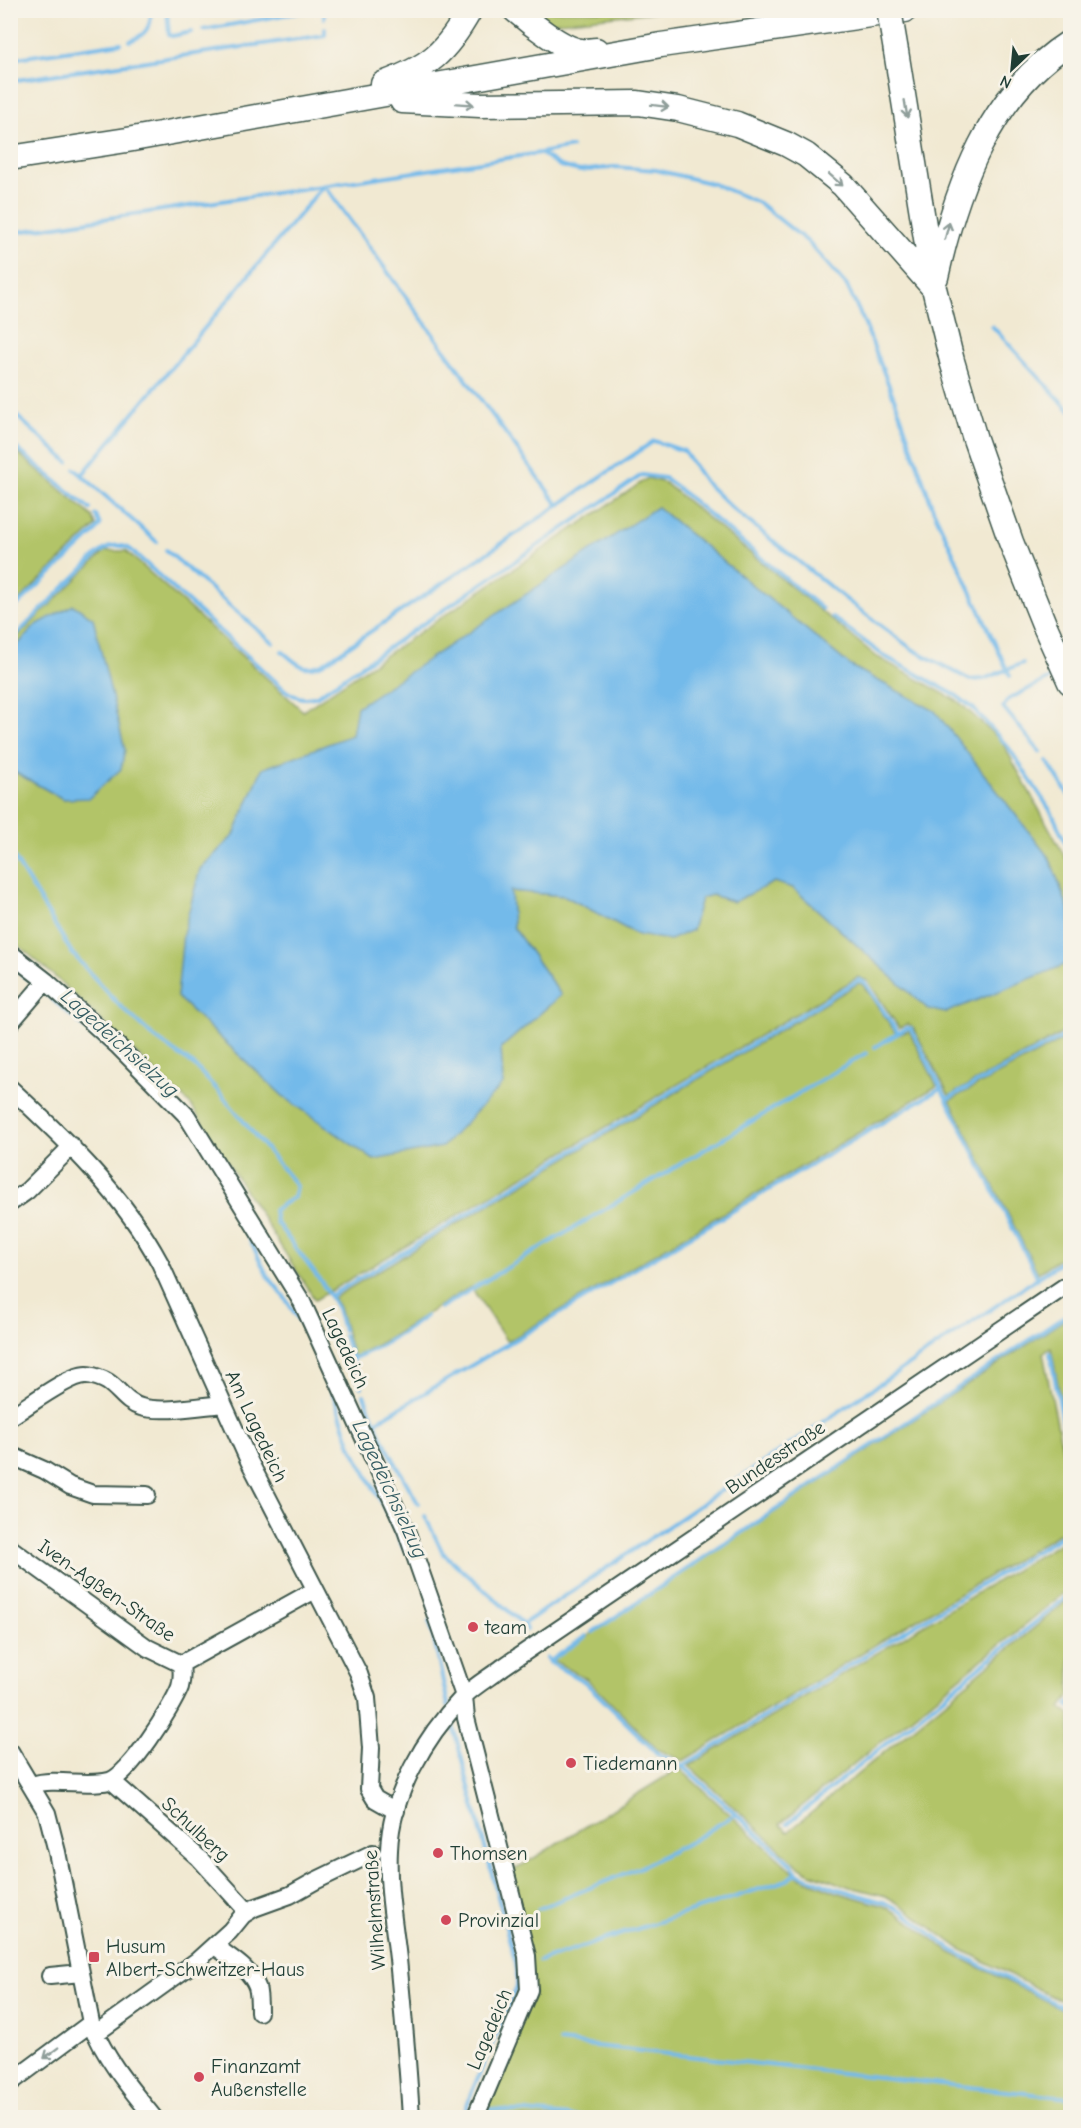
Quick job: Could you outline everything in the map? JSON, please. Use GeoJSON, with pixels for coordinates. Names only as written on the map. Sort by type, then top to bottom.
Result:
{"type":"FeatureCollection","features":[{"type":"Feature","properties":{"kind":"highway"},"geometry":{"type":"LineString","coordinates":[[357,100],[368,90],[405,76],[430,63],[454,36],[470,10]]}},
{"type":"Feature","properties":{"kind":"highway"},"geometry":{"type":"LineString","coordinates":[[515,10],[555,39],[581,51],[661,45]]}},
{"type":"Feature","properties":{"kind":"highway"},"geometry":{"type":"LineString","coordinates":[[889,10],[934,288],[951,361],[1011,542],[1044,624],[1071,682]]}},
{"type":"Feature","properties":{"kind":"highway"},"geometry":{"type":"LineString","coordinates":[[10,158],[357,100],[661,45],[905,10]]}},
{"type":"Feature","properties":{"kind":"highway"},"geometry":{"type":"LineString","coordinates":[[934,288],[952,213],[985,137],[1006,103],[1026,78],[1048,57],[1071,42]]}},
{"type":"Feature","properties":{"kind":"highway"},"geometry":{"type":"LineString","coordinates":[[357,100],[480,105],[638,103],[678,109],[737,124],[786,144],[806,155],[843,185],[934,288]]}},
{"type":"Feature","properties":{"kind":"street","name":"Lagedeich"},"geometry":{"type":"LineString","coordinates":[[10,953],[46,981],[117,1045],[187,1116],[302,1302],[406,1530],[464,1696],[466,1718],[527,1956],[529,1990],[475,2118]]}},
{"type":"Feature","properties":{"kind":"street"},"geometry":{"type":"LineString","coordinates":[[10,1023],[46,981]]}},
{"type":"Feature","properties":{"kind":"street","name":"Am Lagedeich"},"geometry":{"type":"LineString","coordinates":[[10,1088],[72,1146],[112,1191],[143,1233],[160,1263],[249,1461],[359,1674],[368,1698],[371,1748],[369,1789],[375,1799],[396,1811]]}},
{"type":"Feature","properties":{"kind":"street"},"geometry":{"type":"LineString","coordinates":[[10,1203],[27,1191],[72,1146]]}},
{"type":"Feature","properties":{"kind":"street","name":"Bundesstraße"},"geometry":{"type":"LineString","coordinates":[[503,1667],[1071,1283]]}},
{"type":"Feature","properties":{"kind":"street"},"geometry":{"type":"LineString","coordinates":[[10,1418],[59,1386],[84,1375],[94,1376],[108,1382],[126,1400],[141,1407],[182,1409],[223,1404]]}},
{"type":"Feature","properties":{"kind":"street"},"geometry":{"type":"LineString","coordinates":[[10,1455],[44,1470],[70,1486],[93,1494],[147,1495]]}},
{"type":"Feature","properties":{"kind":"street","name":"Iven-Agßen-Straße"},"geometry":{"type":"LineString","coordinates":[[10,1548],[148,1647],[181,1664]]}},
{"type":"Feature","properties":{"kind":"street","name":"Iven-Agßen-Straße"},"geometry":{"type":"LineString","coordinates":[[181,1664],[315,1590]]}},
{"type":"Feature","properties":{"kind":"street","name":"Iven-Agßen-Straße"},"geometry":{"type":"LineString","coordinates":[[112,1781],[134,1760],[167,1712],[180,1686],[181,1664]]}},
{"type":"Feature","properties":{"kind":"street","name":"Wilhelmstraße"},"geometry":{"type":"LineString","coordinates":[[411,2118],[408,2053],[391,1899],[388,1849],[404,1786],[418,1757],[464,1696],[503,1667]]}},
{"type":"Feature","properties":{"kind":"street"},"geometry":{"type":"LineString","coordinates":[[10,1751],[47,1813],[93,2029],[118,2072],[154,2118]]}},
{"type":"Feature","properties":{"kind":"street"},"geometry":{"type":"LineString","coordinates":[[32,1785],[43,1781],[85,1784],[112,1781]]}},
{"type":"Feature","properties":{"kind":"street","name":"Schulberg"},"geometry":{"type":"LineString","coordinates":[[112,1781],[198,1858],[248,1912]]}},
{"type":"Feature","properties":{"kind":"street"},"geometry":{"type":"LineString","coordinates":[[10,2083],[215,1946],[248,1912],[290,1895],[373,1853]]}},
{"type":"Feature","properties":{"kind":"street"},"geometry":{"type":"LineString","coordinates":[[215,1946],[241,1965],[250,1976],[258,1989],[259,2012]]}},
{"type":"Feature","properties":{"kind":"street"},"geometry":{"type":"LineString","coordinates":[[50,1976],[81,1974]]}},
{"type":"Feature","properties":{"kind":"green space"},"geometry":{"type":"Polygon","coordinates":[[[533,11],[664,11],[549,23],[533,11]]]}},
{"type":"Feature","properties":{"kind":"green space"},"geometry":{"type":"Polygon","coordinates":[[[11,447],[92,516],[96,526],[11,608],[11,447]]]}},
{"type":"Feature","properties":{"kind":"green space"},"geometry":{"type":"Polygon","coordinates":[[[648,478],[665,483],[877,657],[959,702],[1002,742],[1070,866],[1070,913],[1050,859],[935,712],[851,666],[657,507],[353,735],[262,769],[234,835],[200,869],[177,997],[283,1096],[374,1160],[503,1084],[501,1048],[561,995],[513,927],[510,891],[565,896],[638,935],[692,930],[701,898],[711,895],[734,902],[774,882],[793,888],[928,1009],[1066,964],[1070,946],[1070,1029],[949,1096],[913,1027],[907,1024],[899,1028],[868,981],[858,977],[315,1300],[191,1105],[53,975],[11,939],[11,770],[63,799],[11,652],[11,643],[105,551],[126,551],[303,711],[648,478]]]}},
{"type":"Feature","properties":{"kind":"green space"},"geometry":{"type":"Polygon","coordinates":[[[859,983],[863,985],[897,1035],[909,1031],[937,1086],[507,1342],[471,1287],[384,1341],[353,1357],[339,1307],[333,1298],[859,983]]]}},
{"type":"Feature","properties":{"kind":"green space"},"geometry":{"type":"Polygon","coordinates":[[[1070,1036],[1070,1252],[1038,1273],[950,1100],[1070,1036]]]}},
{"type":"Feature","properties":{"kind":"green space"},"geometry":{"type":"Polygon","coordinates":[[[1070,1316],[1070,1446],[1051,1348],[1043,1353],[1070,1488],[1070,1527],[683,1761],[657,1749],[587,1679],[552,1660],[1070,1316]]]}},
{"type":"Feature","properties":{"kind":"green space"},"geometry":{"type":"Polygon","coordinates":[[[1070,1537],[1070,1588],[780,1824],[788,1832],[1070,1598],[1070,1695],[1061,1708],[1070,1714],[1070,2004],[959,1948],[886,1896],[850,1887],[810,1873],[797,1865],[689,1766],[1070,1537]]]}},
{"type":"Feature","properties":{"kind":"green space"},"geometry":{"type":"Polygon","coordinates":[[[679,1768],[799,1877],[836,1892],[884,1906],[902,1916],[951,1953],[1066,2011],[1070,2015],[1070,2117],[478,2118],[534,1992],[507,1871],[518,1868],[679,1768]]]}},
{"type":"Feature","properties":{"kind":"water"},"geometry":{"type":"Polygon","coordinates":[[[657,507],[851,666],[935,711],[1050,859],[1070,913],[1070,946],[1067,964],[945,1013],[928,1009],[793,888],[774,882],[734,902],[712,895],[701,898],[692,930],[670,940],[638,935],[565,896],[511,891],[513,927],[561,995],[501,1048],[503,1084],[442,1147],[374,1160],[283,1096],[177,997],[183,934],[200,869],[234,835],[262,769],[352,735],[357,707],[657,507]]]}},
{"type":"Feature","properties":{"kind":"water"},"geometry":{"type":"Polygon","coordinates":[[[73,605],[93,618],[125,750],[121,769],[89,798],[63,799],[11,770],[11,652],[36,625],[73,605]]]}},
{"type":"Feature","properties":{"kind":"waterway"},"geometry":{"type":"LineString","coordinates":[[130,41],[146,30],[151,10]]}},
{"type":"Feature","properties":{"kind":"waterway"},"geometry":{"type":"LineString","coordinates":[[167,10],[169,35],[191,32]]}},
{"type":"Feature","properties":{"kind":"waterway"},"geometry":{"type":"LineString","coordinates":[[203,30],[311,10]]}},
{"type":"Feature","properties":{"kind":"waterway"},"geometry":{"type":"LineString","coordinates":[[324,10],[324,18]]}},
{"type":"Feature","properties":{"kind":"waterway"},"geometry":{"type":"LineString","coordinates":[[10,81],[325,35],[325,28]]}},
{"type":"Feature","properties":{"kind":"waterway"},"geometry":{"type":"LineString","coordinates":[[10,59],[121,43]]}},
{"type":"Feature","properties":{"kind":"waterway"},"geometry":{"type":"LineString","coordinates":[[540,153],[572,147]]}},
{"type":"Feature","properties":{"kind":"waterway"},"geometry":{"type":"LineString","coordinates":[[10,233],[540,153],[560,166],[580,171],[615,167],[656,170],[714,184],[759,203],[808,242],[847,286],[864,322],[899,411],[933,509],[1010,676]]}},
{"type":"Feature","properties":{"kind":"waterway"},"geometry":{"type":"LineString","coordinates":[[82,475],[324,185],[558,505]]}},
{"type":"Feature","properties":{"kind":"waterway"},"geometry":{"type":"LineString","coordinates":[[992,326],[1070,411]]}},
{"type":"Feature","properties":{"kind":"waterway"},"geometry":{"type":"LineString","coordinates":[[10,410],[68,462]]}},
{"type":"Feature","properties":{"kind":"waterway"},"geometry":{"type":"LineString","coordinates":[[282,651],[301,666],[311,667],[324,663],[654,441],[684,451],[705,482],[733,509],[912,649],[970,680],[984,679],[1023,663]]}},
{"type":"Feature","properties":{"kind":"waterway"},"geometry":{"type":"LineString","coordinates":[[10,443],[90,509]]}},
{"type":"Feature","properties":{"kind":"waterway"},"geometry":{"type":"LineString","coordinates":[[75,469],[157,542]]}},
{"type":"Feature","properties":{"kind":"waterway"},"geometry":{"type":"LineString","coordinates":[[10,641],[98,554],[117,545],[130,549],[285,690],[300,698],[317,696],[642,475],[664,478],[674,485],[822,609]]}},
{"type":"Feature","properties":{"kind":"waterway"},"geometry":{"type":"LineString","coordinates":[[10,612],[96,531],[100,525],[96,515]]}},
{"type":"Feature","properties":{"kind":"waterway"},"geometry":{"type":"LineString","coordinates":[[166,550],[273,643]]}},
{"type":"Feature","properties":{"kind":"waterway"},"geometry":{"type":"LineString","coordinates":[[832,617],[884,656],[957,696],[973,708],[1009,748],[1052,813],[1070,853]]}},
{"type":"Feature","properties":{"kind":"waterway"},"geometry":{"type":"LineString","coordinates":[[1040,752],[1003,707],[1009,699],[1050,678]]}},
{"type":"Feature","properties":{"kind":"waterway"},"geometry":{"type":"LineString","coordinates":[[1047,761],[1070,797]]}},
{"type":"Feature","properties":{"kind":"waterway"},"geometry":{"type":"LineString","coordinates":[[10,851],[72,953],[118,1004],[154,1037],[195,1066],[296,1185],[294,1197],[274,1210],[276,1222],[322,1283],[337,1308],[343,1330]]}},
{"type":"Feature","properties":{"kind":"waterway","name":"Lagedeichsielzug"},"geometry":{"type":"LineString","coordinates":[[10,965],[36,985]]}},
{"type":"Feature","properties":{"kind":"waterway"},"geometry":{"type":"LineString","coordinates":[[330,1296],[859,980],[865,983],[898,1033]]}},
{"type":"Feature","properties":{"kind":"waterway","name":"Lagedeichsielzug"},"geometry":{"type":"LineString","coordinates":[[44,992],[115,1054]]}},
{"type":"Feature","properties":{"kind":"waterway"},"geometry":{"type":"LineString","coordinates":[[875,1047],[907,1028],[911,1029],[1038,1278]]}},
{"type":"Feature","properties":{"kind":"waterway"},"geometry":{"type":"LineString","coordinates":[[947,1099],[1070,1033]]}},
{"type":"Feature","properties":{"kind":"waterway"},"geometry":{"type":"LineString","coordinates":[[440,1308],[866,1053]]}},
{"type":"Feature","properties":{"kind":"waterway"},"geometry":{"type":"LineString","coordinates":[[374,1423],[941,1088]]}},
{"type":"Feature","properties":{"kind":"waterway","name":"Lagedeichsielzug"},"geometry":{"type":"LineString","coordinates":[[233,1205],[267,1275],[306,1331]]}},
{"type":"Feature","properties":{"kind":"waterway"},"geometry":{"type":"LineString","coordinates":[[523,1624],[1070,1256]]}},
{"type":"Feature","properties":{"kind":"waterway"},"geometry":{"type":"LineString","coordinates":[[593,1632],[1070,1313]]}},
{"type":"Feature","properties":{"kind":"waterway"},"geometry":{"type":"LineString","coordinates":[[351,1359],[371,1351],[426,1316]]}},
{"type":"Feature","properties":{"kind":"waterway"},"geometry":{"type":"LineString","coordinates":[[344,1335],[361,1387]]}},
{"type":"Feature","properties":{"kind":"waterway"},"geometry":{"type":"LineString","coordinates":[[1050,1353],[1070,1458]]}},
{"type":"Feature","properties":{"kind":"waterway","name":"Lagedeichsielzug"},"geometry":{"type":"LineString","coordinates":[[326,1373],[351,1446],[404,1549]]}},
{"type":"Feature","properties":{"kind":"waterway"},"geometry":{"type":"LineString","coordinates":[[364,1395],[382,1437],[418,1503]]}},
{"type":"Feature","properties":{"kind":"waterway"},"geometry":{"type":"LineString","coordinates":[[425,1516],[443,1553],[527,1630]]}},
{"type":"Feature","properties":{"kind":"waterway"},"geometry":{"type":"LineString","coordinates":[[683,1766],[1070,1531]]}},
{"type":"Feature","properties":{"kind":"waterway"},"geometry":{"type":"LineString","coordinates":[[787,1824],[1070,1594]]}},
{"type":"Feature","properties":{"kind":"waterway","name":"Lagedeichsielzug"},"geometry":{"type":"LineString","coordinates":[[430,1621],[448,1705]]}},
{"type":"Feature","properties":{"kind":"waterway"},"geometry":{"type":"LineString","coordinates":[[549,1662],[586,1636]]}},
{"type":"Feature","properties":{"kind":"waterway"},"geometry":{"type":"LineString","coordinates":[[547,1658],[549,1662],[585,1682],[658,1754],[683,1766],[792,1865],[797,1873],[835,1888],[886,1903],[904,1912],[952,1950],[1070,2011]]}},
{"type":"Feature","properties":{"kind":"waterway"},"geometry":{"type":"LineString","coordinates":[[1070,1703],[1068,1705],[1070,1707]]}},
{"type":"Feature","properties":{"kind":"waterway","name":"Lagedeichsielzug"},"geometry":{"type":"LineString","coordinates":[[451,1718],[517,1969],[517,1986],[470,2096],[463,2118]]}},
{"type":"Feature","properties":{"kind":"waterway"},"geometry":{"type":"LineString","coordinates":[[538,1909],[641,1867],[690,1842],[736,1814]]}},
{"type":"Feature","properties":{"kind":"waterway"},"geometry":{"type":"LineString","coordinates":[[539,1961],[787,1880],[797,1873]]}},
{"type":"Feature","properties":{"kind":"waterway"},"geometry":{"type":"LineString","coordinates":[[559,2042],[1070,2098]]}},
{"type":"Feature","properties":{"kind":"waterway"},"geometry":{"type":"LineString","coordinates":[[490,2109],[592,2118]]}},
{"type":"Feature","properties":{"kind":"place","name":"team"},"geometry":{"type":"Point","coordinates":[473,1627]}},
{"type":"Feature","properties":{"kind":"place","name":"Tiedemann"},"geometry":{"type":"Point","coordinates":[571,1763]}},
{"type":"Feature","properties":{"kind":"place","name":"Thomsen"},"geometry":{"type":"Point","coordinates":[438,1853]}},
{"type":"Feature","properties":{"kind":"place","name":"Provinzial"},"geometry":{"type":"Point","coordinates":[446,1920]}},
{"type":"Feature","properties":{"kind":"place","name":"Husum Albert-Schweitzer-Haus"},"geometry":{"type":"Point","coordinates":[94,1957]}},
{"type":"Feature","properties":{"kind":"place","name":"Finanzamt Außenstelle"},"geometry":{"type":"Point","coordinates":[199,2077]}}]}
